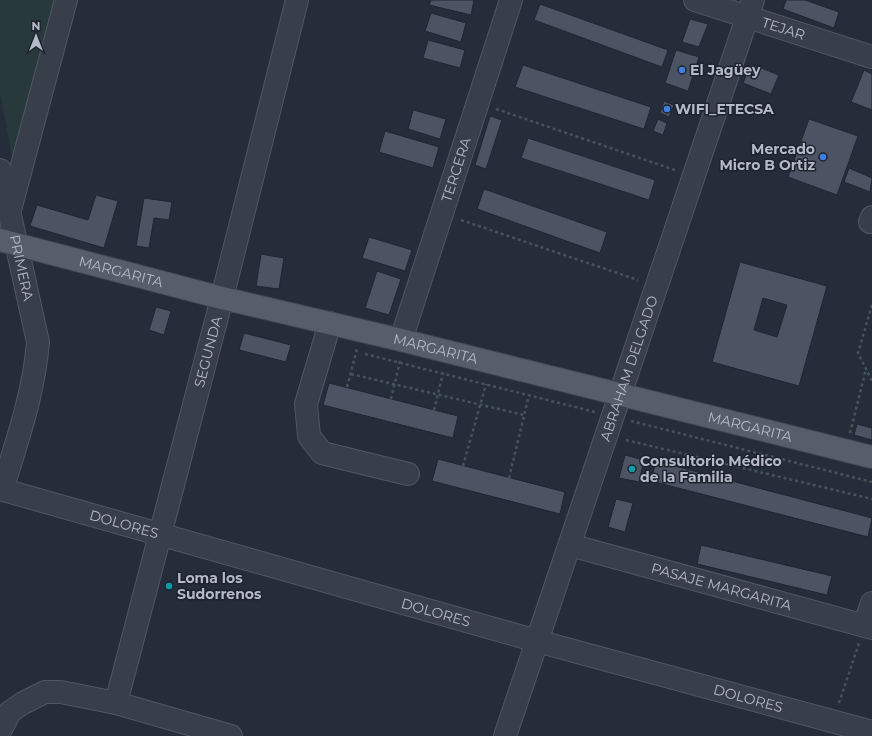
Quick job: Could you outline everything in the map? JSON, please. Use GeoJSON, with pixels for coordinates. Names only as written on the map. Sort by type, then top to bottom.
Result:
{"type":"FeatureCollection","features":[{"type":"Feature","properties":{"kind":"main road","name":"MARGARITA"},"geometry":{"type":"LineString","coordinates":[[8,242],[222,298],[327,333],[362,330],[872,457]]}},
{"type":"Feature","properties":{"kind":"street","name":"PRIMERA"},"geometry":{"type":"LineString","coordinates":[[1,490],[28,404],[36,369],[38,342],[8,242],[10,213],[66,0]]}},
{"type":"Feature","properties":{"kind":"street","name":"SEGUNDA"},"geometry":{"type":"LineString","coordinates":[[116,703],[222,298],[297,0]]}},
{"type":"Feature","properties":{"kind":"street","name":"TERCERA"},"geometry":{"type":"LineString","coordinates":[[403,340],[441,214],[511,0]]}},
{"type":"Feature","properties":{"kind":"street","name":"TEJAR"},"geometry":{"type":"LineString","coordinates":[[695,0],[750,9],[872,57]]}},
{"type":"Feature","properties":{"kind":"street","name":"ABRAHAM DELGADO"},"geometry":{"type":"LineString","coordinates":[[505,736],[611,426],[750,9]]}},
{"type":"Feature","properties":{"kind":"street"},"geometry":{"type":"LineString","coordinates":[[0,170],[10,213]]}},
{"type":"Feature","properties":{"kind":"street"},"geometry":{"type":"LineString","coordinates":[[327,333],[306,404],[309,436],[322,453],[408,474]]}},
{"type":"Feature","properties":{"kind":"street","name":"DOLORES"},"geometry":{"type":"LineString","coordinates":[[1,490],[537,641],[831,728],[872,732]]}},
{"type":"Feature","properties":{"kind":"street","name":"PASAJE MARGARITA"},"geometry":{"type":"LineString","coordinates":[[570,545],[868,627]]}},
{"type":"Feature","properties":{"kind":"street"},"geometry":{"type":"LineString","coordinates":[[868,627],[872,603]]}},
{"type":"Feature","properties":{"kind":"street"},"geometry":{"type":"LineString","coordinates":[[0,731],[10,712],[23,703],[45,692],[61,692],[116,703],[231,736]]}},
{"type":"Feature","properties":{"kind":"path"},"geometry":{"type":"LineString","coordinates":[[477,102],[694,177]]}},
{"type":"Feature","properties":{"kind":"path"},"geometry":{"type":"LineString","coordinates":[[441,214],[657,287]]}},
{"type":"Feature","properties":{"kind":"path"},"geometry":{"type":"LineString","coordinates":[[872,304],[858,353],[872,381]]}},
{"type":"Feature","properties":{"kind":"path"},"geometry":{"type":"LineString","coordinates":[[347,388],[362,330]]}},
{"type":"Feature","properties":{"kind":"path"},"geometry":{"type":"LineString","coordinates":[[327,333],[356,351],[529,395],[611,426],[872,499]]}},
{"type":"Feature","properties":{"kind":"path"},"geometry":{"type":"LineString","coordinates":[[391,399],[400,362],[403,340]]}},
{"type":"Feature","properties":{"kind":"path"},"geometry":{"type":"LineString","coordinates":[[434,410],[449,352]]}},
{"type":"Feature","properties":{"kind":"path"},"geometry":{"type":"LineString","coordinates":[[463,466],[492,362]]}},
{"type":"Feature","properties":{"kind":"path"},"geometry":{"type":"LineString","coordinates":[[845,450],[866,369]]}},
{"type":"Feature","properties":{"kind":"path"},"geometry":{"type":"LineString","coordinates":[[509,478],[535,373]]}},
{"type":"Feature","properties":{"kind":"path"},"geometry":{"type":"LineString","coordinates":[[350,374],[524,415]]}},
{"type":"Feature","properties":{"kind":"path"},"geometry":{"type":"LineString","coordinates":[[611,426],[872,482]]}},
{"type":"Feature","properties":{"kind":"path"},"geometry":{"type":"LineString","coordinates":[[831,728],[868,627]]}},
{"type":"Feature","properties":{"kind":"shaded area"},"geometry":{"type":"Polygon","coordinates":[[[0,0],[60,0],[13,162],[0,93],[0,0]]]}},
{"type":"Feature","properties":{"kind":"building"},"geometry":{"type":"Polygon","coordinates":[[[431,0],[474,0],[471,15],[429,5],[431,0]]]}},
{"type":"Feature","properties":{"kind":"building"},"geometry":{"type":"Polygon","coordinates":[[[786,0],[805,0],[839,12],[834,28],[783,9],[786,0]]]}},
{"type":"Feature","properties":{"kind":"building"},"geometry":{"type":"Polygon","coordinates":[[[540,4],[668,50],[662,67],[534,20],[540,4]]]}},
{"type":"Feature","properties":{"kind":"building"},"geometry":{"type":"Polygon","coordinates":[[[431,13],[466,23],[461,42],[425,31],[431,13]]]}},
{"type":"Feature","properties":{"kind":"building"},"geometry":{"type":"Polygon","coordinates":[[[690,19],[708,24],[699,47],[682,42],[690,19]]]}},
{"type":"Feature","properties":{"kind":"building"},"geometry":{"type":"Polygon","coordinates":[[[428,40],[465,50],[460,68],[423,58],[428,40]]]}},
{"type":"Feature","properties":{"kind":"building","name":"El Jagüey"},"geometry":{"type":"Polygon","coordinates":[[[676,50],[699,57],[688,91],[665,83],[676,50]]]}},
{"type":"Feature","properties":{"kind":"building"},"geometry":{"type":"Polygon","coordinates":[[[751,64],[779,75],[771,94],[743,83],[751,64]]]}},
{"type":"Feature","properties":{"kind":"building"},"geometry":{"type":"Polygon","coordinates":[[[523,65],[651,107],[644,129],[515,87],[523,65]]]}},
{"type":"Feature","properties":{"kind":"building"},"geometry":{"type":"Polygon","coordinates":[[[864,70],[872,74],[872,110],[851,102],[864,70]]]}},
{"type":"Feature","properties":{"kind":"building","name":"WIFI_ETECSA"},"geometry":{"type":"Polygon","coordinates":[[[664,101],[674,105],[669,117],[660,113],[664,101]]]}},
{"type":"Feature","properties":{"kind":"building"},"geometry":{"type":"Polygon","coordinates":[[[413,110],[446,119],[440,139],[408,129],[413,110]]]}},
{"type":"Feature","properties":{"kind":"building"},"geometry":{"type":"Polygon","coordinates":[[[490,116],[502,120],[486,169],[475,165],[490,116]]]}},
{"type":"Feature","properties":{"kind":"building"},"geometry":{"type":"Polygon","coordinates":[[[658,119],[667,123],[663,135],[653,131],[658,119]]]}},
{"type":"Feature","properties":{"kind":"building","name":"Mercado Micro B Ortiz"},"geometry":{"type":"Polygon","coordinates":[[[809,119],[858,136],[837,195],[788,177],[809,119]]]}},
{"type":"Feature","properties":{"kind":"building"},"geometry":{"type":"Polygon","coordinates":[[[385,131],[439,147],[433,168],[379,152],[385,131]]]}},
{"type":"Feature","properties":{"kind":"building"},"geometry":{"type":"Polygon","coordinates":[[[528,138],[655,180],[649,200],[521,158],[528,138]]]}},
{"type":"Feature","properties":{"kind":"building"},"geometry":{"type":"Polygon","coordinates":[[[849,168],[872,178],[870,192],[844,182],[849,168]]]}},
{"type":"Feature","properties":{"kind":"building"},"geometry":{"type":"Polygon","coordinates":[[[484,189],[607,232],[600,253],[477,209],[484,189]]]}},
{"type":"Feature","properties":{"kind":"building"},"geometry":{"type":"Polygon","coordinates":[[[96,195],[118,201],[104,248],[30,226],[37,205],[88,220],[96,195]]]}},
{"type":"Feature","properties":{"kind":"building"},"geometry":{"type":"Polygon","coordinates":[[[144,198],[172,202],[169,220],[154,218],[149,248],[136,246],[144,198]]]}},
{"type":"Feature","properties":{"kind":"building"},"geometry":{"type":"Polygon","coordinates":[[[369,237],[412,250],[405,271],[362,258],[369,237]]]}},
{"type":"Feature","properties":{"kind":"building"},"geometry":{"type":"Polygon","coordinates":[[[261,254],[284,258],[279,289],[256,286],[261,254]]]}},
{"type":"Feature","properties":{"kind":"building"},"geometry":{"type":"Polygon","coordinates":[[[740,262],[827,286],[799,386],[712,362],[740,262]],[[763,298],[754,330],[777,337],[787,305],[763,298]]]}},
{"type":"Feature","properties":{"kind":"building"},"geometry":{"type":"Polygon","coordinates":[[[377,271],[401,279],[389,315],[365,308],[377,271]]]}},
{"type":"Feature","properties":{"kind":"building"},"geometry":{"type":"Polygon","coordinates":[[[156,307],[171,311],[164,335],[149,330],[156,307]]]}},
{"type":"Feature","properties":{"kind":"building"},"geometry":{"type":"Polygon","coordinates":[[[244,333],[291,345],[286,362],[239,350],[244,333]]]}},
{"type":"Feature","properties":{"kind":"building"},"geometry":{"type":"Polygon","coordinates":[[[329,383],[458,416],[453,438],[323,405],[329,383]]]}},
{"type":"Feature","properties":{"kind":"building"},"geometry":{"type":"Polygon","coordinates":[[[857,424],[872,428],[872,440],[854,435],[857,424]]]}},
{"type":"Feature","properties":{"kind":"building","name":"Consultorio Médico de la Familia"},"geometry":{"type":"Polygon","coordinates":[[[625,455],[644,460],[639,482],[619,478],[625,455]]]}},
{"type":"Feature","properties":{"kind":"building"},"geometry":{"type":"Polygon","coordinates":[[[438,459],[565,492],[560,514],[432,481],[438,459]]]}},
{"type":"Feature","properties":{"kind":"building"},"geometry":{"type":"Polygon","coordinates":[[[656,461],[872,518],[868,537],[651,481],[656,461]]]}},
{"type":"Feature","properties":{"kind":"building"},"geometry":{"type":"Polygon","coordinates":[[[616,499],[633,503],[625,532],[608,527],[616,499]]]}},
{"type":"Feature","properties":{"kind":"building"},"geometry":{"type":"Polygon","coordinates":[[[701,545],[832,576],[827,595],[697,564],[701,545]]]}},
{"type":"Feature","properties":{"kind":"place","name":"El Jagüey"},"geometry":{"type":"Point","coordinates":[682,70]}},
{"type":"Feature","properties":{"kind":"place","name":"WIFI_ETECSA"},"geometry":{"type":"Point","coordinates":[667,109]}},
{"type":"Feature","properties":{"kind":"place","name":"Mercado Micro B Ortiz"},"geometry":{"type":"Point","coordinates":[823,157]}},
{"type":"Feature","properties":{"kind":"place","name":"Consultorio Médico de la Familia"},"geometry":{"type":"Point","coordinates":[632,469]}},
{"type":"Feature","properties":{"kind":"place","name":"Loma los Sudorrenos"},"geometry":{"type":"Point","coordinates":[169,586]}}]}
